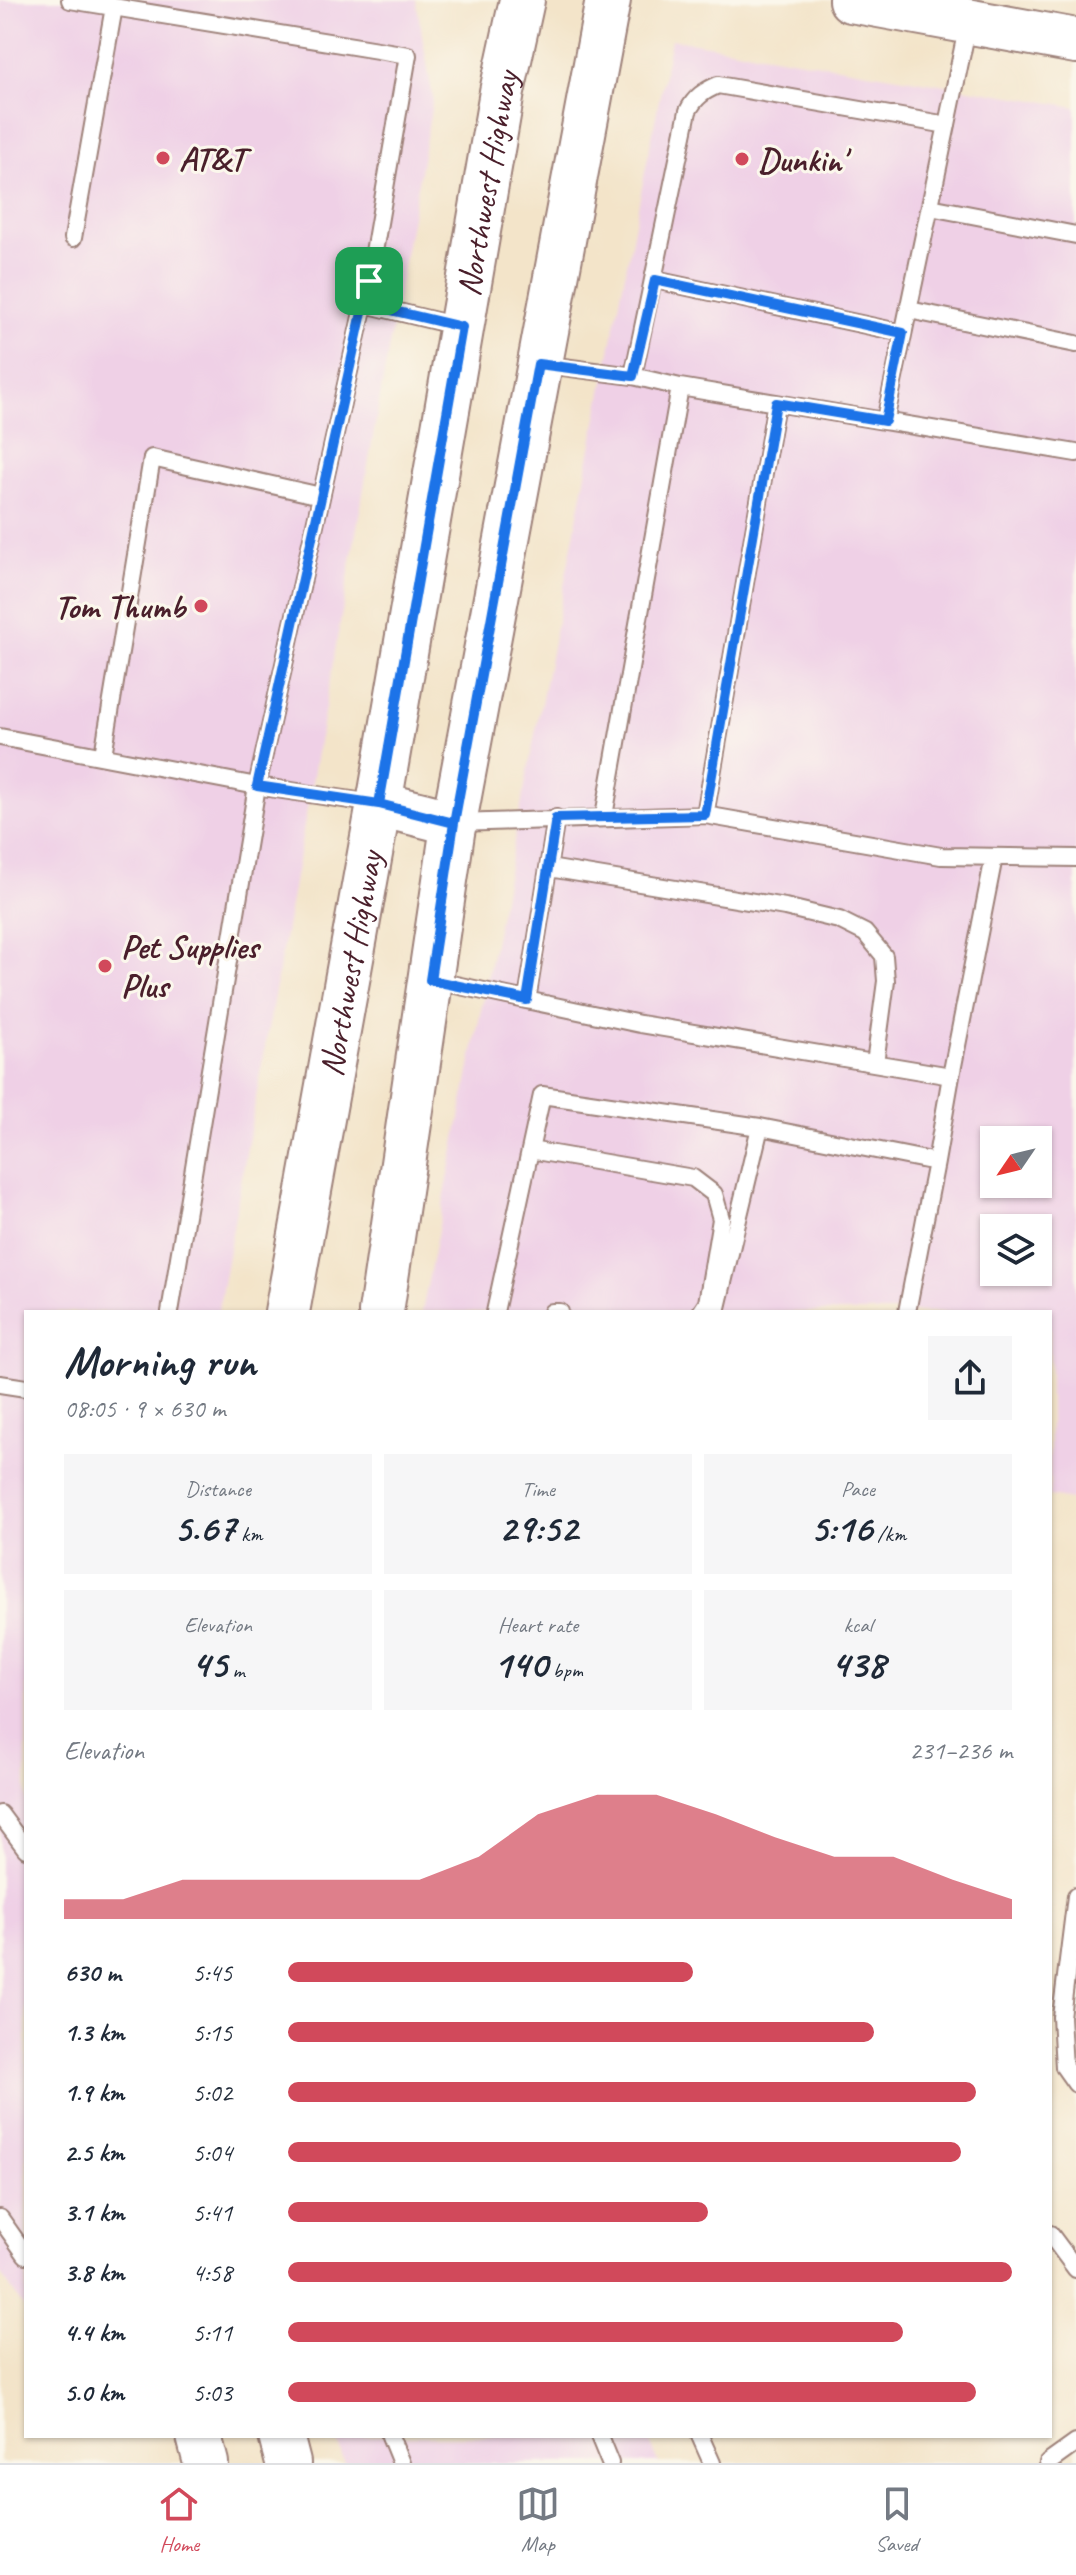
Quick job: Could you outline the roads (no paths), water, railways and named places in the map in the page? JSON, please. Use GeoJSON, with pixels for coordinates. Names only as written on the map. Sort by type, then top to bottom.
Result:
{"type":"FeatureCollection","features":[{"type":"Feature","properties":{"kind":"main road","name":"Northwest Highway"},"geometry":{"type":"LineString","coordinates":[[287,1310],[379,804],[502,92],[522,0]]}},
{"type":"Feature","properties":{"kind":"main road"},"geometry":{"type":"LineString","coordinates":[[381,1310],[454,823],[608,0]]}},
{"type":"Feature","properties":{"kind":"main road"},"geometry":{"type":"LineString","coordinates":[[851,0],[1076,41]]}},
{"type":"Feature","properties":{"kind":"main road"},"geometry":{"type":"LineString","coordinates":[[379,804],[454,823]]}},
{"type":"Feature","properties":{"kind":"main road"},"geometry":{"type":"LineString","coordinates":[[200,2438],[206,2463]]}},
{"type":"Feature","properties":{"kind":"main road"},"geometry":{"type":"LineString","coordinates":[[282,2438],[288,2463]]}},
{"type":"Feature","properties":{"kind":"lane"},"geometry":{"type":"LineString","coordinates":[[70,0],[408,55],[365,304],[462,327]]}},
{"type":"Feature","properties":{"kind":"lane"},"geometry":{"type":"LineString","coordinates":[[73,238],[114,7]]}},
{"type":"Feature","properties":{"kind":"lane"},"geometry":{"type":"LineString","coordinates":[[885,421],[969,21]]}},
{"type":"Feature","properties":{"kind":"lane"},"geometry":{"type":"LineString","coordinates":[[633,376],[688,111],[703,92],[718,85],[947,125]]}},
{"type":"Feature","properties":{"kind":"lane"},"geometry":{"type":"LineString","coordinates":[[930,207],[1076,235]]}},
{"type":"Feature","properties":{"kind":"lane"},"geometry":{"type":"LineString","coordinates":[[655,280],[903,333]]}},
{"type":"Feature","properties":{"kind":"lane"},"geometry":{"type":"LineString","coordinates":[[170,1310],[257,786],[369,281]]}},
{"type":"Feature","properties":{"kind":"lane"},"geometry":{"type":"LineString","coordinates":[[909,310],[1076,344]]}},
{"type":"Feature","properties":{"kind":"lane"},"geometry":{"type":"LineString","coordinates":[[538,364],[633,376],[680,387],[1076,453]]}},
{"type":"Feature","properties":{"kind":"lane"},"geometry":{"type":"LineString","coordinates":[[604,816],[680,387]]}},
{"type":"Feature","properties":{"kind":"lane"},"geometry":{"type":"LineString","coordinates":[[705,815],[776,403]]}},
{"type":"Feature","properties":{"kind":"lane"},"geometry":{"type":"LineString","coordinates":[[103,755],[152,458],[321,496]]}},
{"type":"Feature","properties":{"kind":"lane"},"geometry":{"type":"LineString","coordinates":[[0,737],[257,786],[379,804]]}},
{"type":"Feature","properties":{"kind":"lane"},"geometry":{"type":"LineString","coordinates":[[454,823],[705,815],[941,856],[1076,858]]}},
{"type":"Feature","properties":{"kind":"lane"},"geometry":{"type":"LineString","coordinates":[[527,1000],[556,818]]}},
{"type":"Feature","properties":{"kind":"lane"},"geometry":{"type":"LineString","coordinates":[[907,1310],[994,857]]}},
{"type":"Feature","properties":{"kind":"lane"},"geometry":{"type":"LineString","coordinates":[[549,868],[785,907],[839,920],[865,933],[884,956],[886,981],[875,1063]]}},
{"type":"Feature","properties":{"kind":"lane"},"geometry":{"type":"LineString","coordinates":[[430,980],[640,1024],[951,1076]]}},
{"type":"Feature","properties":{"kind":"lane"},"geometry":{"type":"LineString","coordinates":[[495,1310],[542,1095],[760,1127],[936,1162]]}},
{"type":"Feature","properties":{"kind":"lane"},"geometry":{"type":"LineString","coordinates":[[716,1310],[760,1127]]}},
{"type":"Feature","properties":{"kind":"lane"},"geometry":{"type":"LineString","coordinates":[[530,1150],[693,1178],[714,1194],[721,1219],[707,1303],[702,1310]]}},
{"type":"Feature","properties":{"kind":"lane"},"geometry":{"type":"LineString","coordinates":[[0,1384],[24,1388]]}},
{"type":"Feature","properties":{"kind":"lane"},"geometry":{"type":"LineString","coordinates":[[0,1814],[24,1846]]}},
{"type":"Feature","properties":{"kind":"lane"},"geometry":{"type":"LineString","coordinates":[[1076,1896],[1061,2017],[1064,2067],[1076,2084]]}},
{"type":"Feature","properties":{"kind":"lane"},"geometry":{"type":"LineString","coordinates":[[0,2218],[24,2252]]}},
{"type":"Feature","properties":{"kind":"lane"},"geometry":{"type":"LineString","coordinates":[[1052,2237],[1076,2269]]}},
{"type":"Feature","properties":{"kind":"lane"},"geometry":{"type":"LineString","coordinates":[[391,2438],[401,2463]]}},
{"type":"Feature","properties":{"kind":"lane"},"geometry":{"type":"LineString","coordinates":[[600,2438],[610,2463]]}},
{"type":"Feature","properties":{"kind":"lane"},"geometry":{"type":"LineString","coordinates":[[701,2438],[712,2463]]}},
{"type":"Feature","properties":{"kind":"lane"},"geometry":{"type":"LineString","coordinates":[[1048,2463],[1076,2443]]}},
{"type":"Feature","properties":{"kind":"place","name":"AT&T"},"geometry":{"type":"Point","coordinates":[163,158]}},
{"type":"Feature","properties":{"kind":"place","name":"Dunkin'"},"geometry":{"type":"Point","coordinates":[742,159]}},
{"type":"Feature","properties":{"kind":"place","name":"Tom Thumb"},"geometry":{"type":"Point","coordinates":[201,606]}},
{"type":"Feature","properties":{"kind":"place","name":"Pet Supplies Plus"},"geometry":{"type":"Point","coordinates":[105,966]}}]}
